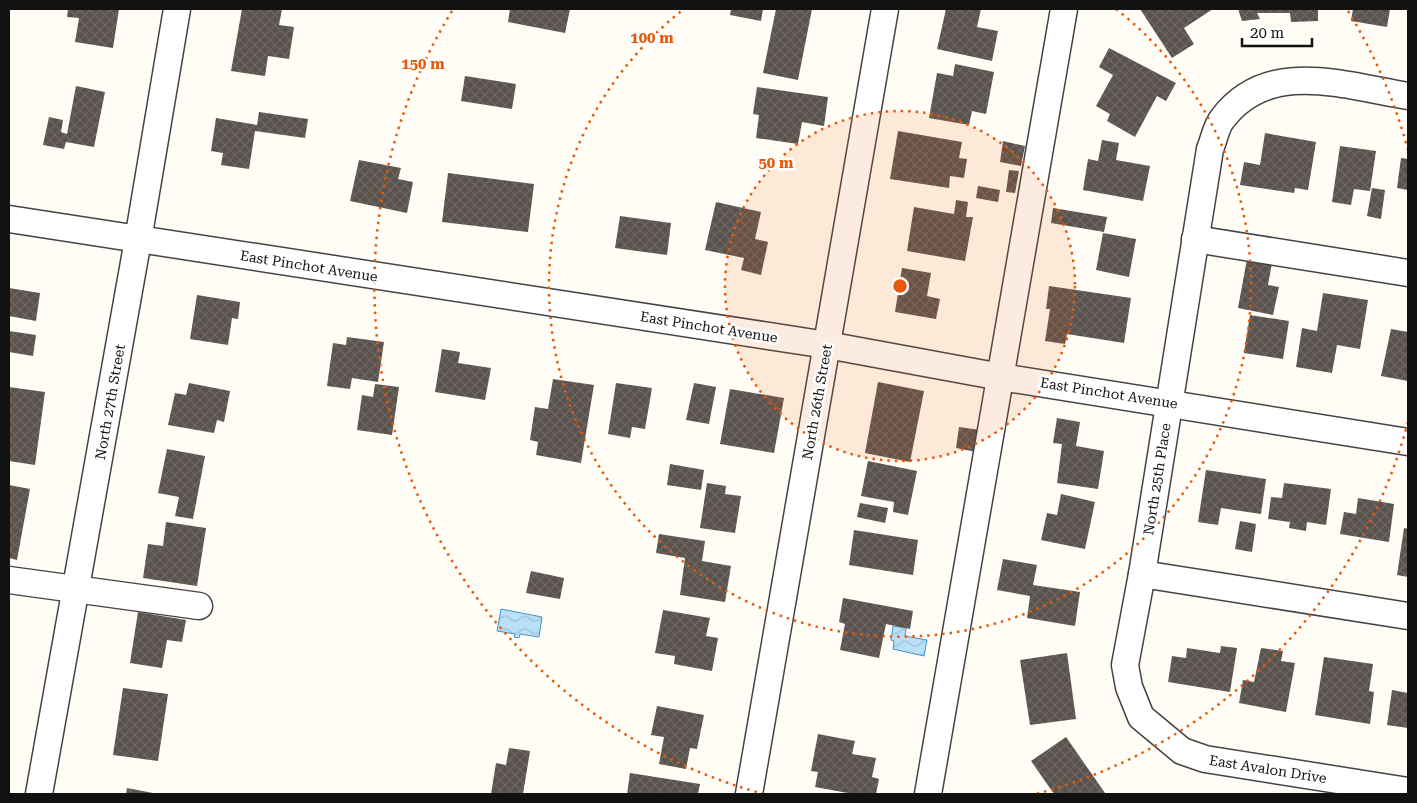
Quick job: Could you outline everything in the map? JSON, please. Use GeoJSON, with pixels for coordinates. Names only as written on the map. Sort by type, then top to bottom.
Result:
{"type":"FeatureCollection","features":[{"type":"Feature","properties":{"kind":"street","name":"North 27th Street"},"geometry":{"type":"LineString","coordinates":[[39,794],[138,240],[177,9]]}},
{"type":"Feature","properties":{"kind":"street","name":"North 26th Street"},"geometry":{"type":"LineString","coordinates":[[749,794],[884,9]]}},
{"type":"Feature","properties":{"kind":"street"},"geometry":{"type":"LineString","coordinates":[[928,794],[1064,9]]}},
{"type":"Feature","properties":{"kind":"street","name":"North 25th Place"},"geometry":{"type":"LineString","coordinates":[[1140,717],[1129,687],[1125,665],[1142,574],[1210,149],[1221,119],[1240,99],[1280,81],[1303,79],[1408,96]]}},
{"type":"Feature","properties":{"kind":"street","name":"East Pinchot Avenue"},"geometry":{"type":"LineString","coordinates":[[9,219],[826,345],[1001,377],[1408,442]]}},
{"type":"Feature","properties":{"kind":"street"},"geometry":{"type":"LineString","coordinates":[[1195,239],[1408,273]]}},
{"type":"Feature","properties":{"kind":"street"},"geometry":{"type":"LineString","coordinates":[[1142,574],[1408,616]]}},
{"type":"Feature","properties":{"kind":"street"},"geometry":{"type":"LineString","coordinates":[[9,580],[76,591],[199,606]]}},
{"type":"Feature","properties":{"kind":"street","name":"East Avalon Drive"},"geometry":{"type":"LineString","coordinates":[[1140,717],[1182,751],[1205,759],[1408,791]]}},
{"type":"Feature","properties":{"kind":"water"},"geometry":{"type":"Polygon","coordinates":[[[501,609],[542,617],[539,637],[520,634],[519,638],[514,637],[515,634],[497,631],[501,609]]]}},
{"type":"Feature","properties":{"kind":"water"},"geometry":{"type":"Polygon","coordinates":[[[893,626],[906,628],[905,636],[927,640],[924,656],[893,649],[894,641],[891,640],[893,626]]]}},
{"type":"Feature","properties":{"kind":"building"},"geometry":{"type":"Polygon","coordinates":[[[68,9],[119,9],[113,48],[75,42],[79,18],[67,17],[68,9]]]}},
{"type":"Feature","properties":{"kind":"building"},"geometry":{"type":"Polygon","coordinates":[[[242,9],[282,9],[279,25],[294,27],[289,59],[268,56],[265,76],[231,71],[242,9]]]}},
{"type":"Feature","properties":{"kind":"building"},"geometry":{"type":"Polygon","coordinates":[[[510,9],[570,9],[565,33],[508,22],[510,9]]]}},
{"type":"Feature","properties":{"kind":"building"},"geometry":{"type":"Polygon","coordinates":[[[731,9],[763,9],[761,21],[730,15],[731,9]]]}},
{"type":"Feature","properties":{"kind":"building"},"geometry":{"type":"Polygon","coordinates":[[[776,9],[812,9],[798,80],[763,73],[776,9]]]}},
{"type":"Feature","properties":{"kind":"building"},"geometry":{"type":"Polygon","coordinates":[[[946,9],[981,9],[977,27],[998,31],[992,61],[937,49],[946,9]]]}},
{"type":"Feature","properties":{"kind":"building"},"geometry":{"type":"Polygon","coordinates":[[[1140,9],[1213,9],[1184,28],[1194,44],[1172,58],[1140,9]]]}},
{"type":"Feature","properties":{"kind":"building"},"geometry":{"type":"Polygon","coordinates":[[[1238,9],[1318,9],[1318,21],[1291,22],[1290,13],[1257,13],[1260,19],[1242,21],[1238,9]]]}},
{"type":"Feature","properties":{"kind":"building"},"geometry":{"type":"Polygon","coordinates":[[[1353,9],[1390,9],[1387,27],[1351,21],[1353,9]]]}},
{"type":"Feature","properties":{"kind":"building"},"geometry":{"type":"Polygon","coordinates":[[[1109,48],[1176,83],[1166,101],[1157,96],[1135,137],[1107,121],[1110,114],[1096,106],[1113,75],[1099,67],[1109,48]]]}},
{"type":"Feature","properties":{"kind":"building"},"geometry":{"type":"Polygon","coordinates":[[[955,64],[994,72],[986,114],[972,111],[969,125],[929,118],[937,73],[953,76],[955,64]]]}},
{"type":"Feature","properties":{"kind":"building"},"geometry":{"type":"Polygon","coordinates":[[[465,76],[516,84],[512,109],[461,101],[465,76]]]}},
{"type":"Feature","properties":{"kind":"building"},"geometry":{"type":"Polygon","coordinates":[[[76,86],[105,92],[94,147],[66,142],[64,149],[43,145],[49,117],[63,120],[61,132],[67,134],[76,86]]]}},
{"type":"Feature","properties":{"kind":"building"},"geometry":{"type":"Polygon","coordinates":[[[757,87],[828,97],[824,126],[802,122],[798,144],[756,138],[759,115],[753,114],[757,87]]]}},
{"type":"Feature","properties":{"kind":"building"},"geometry":{"type":"Polygon","coordinates":[[[259,112],[308,119],[305,138],[255,131],[249,169],[221,165],[223,153],[211,151],[216,118],[257,125],[259,112]]]}},
{"type":"Feature","properties":{"kind":"building"},"geometry":{"type":"Polygon","coordinates":[[[898,131],[962,142],[959,158],[967,159],[964,178],[950,176],[949,188],[890,179],[898,131]]]}},
{"type":"Feature","properties":{"kind":"building"},"geometry":{"type":"Polygon","coordinates":[[[1265,133],[1316,142],[1308,190],[1295,188],[1294,193],[1240,185],[1244,162],[1260,165],[1265,133]]]}},
{"type":"Feature","properties":{"kind":"building"},"geometry":{"type":"Polygon","coordinates":[[[1102,140],[1119,143],[1116,160],[1150,166],[1143,201],[1083,190],[1088,159],[1098,161],[1102,140]]]}},
{"type":"Feature","properties":{"kind":"building"},"geometry":{"type":"Polygon","coordinates":[[[1003,141],[1025,146],[1021,166],[1000,162],[1003,141]]]}},
{"type":"Feature","properties":{"kind":"building"},"geometry":{"type":"Polygon","coordinates":[[[1340,146],[1376,151],[1370,191],[1354,189],[1351,205],[1332,202],[1340,146]]]}},
{"type":"Feature","properties":{"kind":"building"},"geometry":{"type":"Polygon","coordinates":[[[1401,158],[1408,159],[1408,190],[1397,188],[1401,158]]]}},
{"type":"Feature","properties":{"kind":"building"},"geometry":{"type":"Polygon","coordinates":[[[359,160],[401,168],[398,179],[413,182],[407,213],[350,201],[359,160]]]}},
{"type":"Feature","properties":{"kind":"building"},"geometry":{"type":"Polygon","coordinates":[[[1009,170],[1019,171],[1015,193],[1006,192],[1009,170]]]}},
{"type":"Feature","properties":{"kind":"building"},"geometry":{"type":"Polygon","coordinates":[[[448,173],[534,184],[528,232],[442,222],[448,173]]]}},
{"type":"Feature","properties":{"kind":"building"},"geometry":{"type":"Polygon","coordinates":[[[978,186],[1000,190],[998,202],[976,198],[978,186]]]}},
{"type":"Feature","properties":{"kind":"building"},"geometry":{"type":"Polygon","coordinates":[[[1372,188],[1385,190],[1381,219],[1367,216],[1372,188]]]}},
{"type":"Feature","properties":{"kind":"building"},"geometry":{"type":"Polygon","coordinates":[[[956,200],[968,202],[966,217],[973,217],[965,261],[907,251],[914,207],[954,214],[956,200]]]}},
{"type":"Feature","properties":{"kind":"building"},"geometry":{"type":"Polygon","coordinates":[[[716,202],[761,212],[755,239],[768,242],[761,275],[741,270],[744,258],[705,250],[716,202]]]}},
{"type":"Feature","properties":{"kind":"building"},"geometry":{"type":"Polygon","coordinates":[[[1053,208],[1107,217],[1104,232],[1051,223],[1053,208]]]}},
{"type":"Feature","properties":{"kind":"building"},"geometry":{"type":"Polygon","coordinates":[[[620,216],[671,223],[667,255],[615,248],[620,216]]]}},
{"type":"Feature","properties":{"kind":"building"},"geometry":{"type":"Polygon","coordinates":[[[1103,233],[1136,239],[1129,277],[1096,270],[1103,233]]]}},
{"type":"Feature","properties":{"kind":"building"},"geometry":{"type":"Polygon","coordinates":[[[1247,259],[1272,263],[1268,285],[1279,287],[1273,315],[1238,308],[1247,259]]]}},
{"type":"Feature","properties":{"kind":"building"},"geometry":{"type":"Polygon","coordinates":[[[902,268],[931,273],[927,296],[940,299],[936,319],[895,312],[902,268]]]}},
{"type":"Feature","properties":{"kind":"building"},"geometry":{"type":"Polygon","coordinates":[[[1049,286],[1131,298],[1124,343],[1067,334],[1065,344],[1045,341],[1050,309],[1046,309],[1049,286]]]}},
{"type":"Feature","properties":{"kind":"building"},"geometry":{"type":"Polygon","coordinates":[[[9,288],[40,293],[36,321],[9,316],[9,288]]]}},
{"type":"Feature","properties":{"kind":"building"},"geometry":{"type":"Polygon","coordinates":[[[1323,293],[1368,300],[1360,349],[1337,345],[1332,373],[1296,367],[1302,328],[1317,331],[1323,293]]]}},
{"type":"Feature","properties":{"kind":"building"},"geometry":{"type":"Polygon","coordinates":[[[197,295],[240,302],[238,319],[232,318],[228,345],[190,339],[197,295]]]}},
{"type":"Feature","properties":{"kind":"building"},"geometry":{"type":"Polygon","coordinates":[[[1250,315],[1289,321],[1283,359],[1244,353],[1250,315]]]}},
{"type":"Feature","properties":{"kind":"building"},"geometry":{"type":"Polygon","coordinates":[[[1391,329],[1408,332],[1408,381],[1381,376],[1391,329]]]}},
{"type":"Feature","properties":{"kind":"building"},"geometry":{"type":"Polygon","coordinates":[[[9,331],[36,335],[33,356],[9,352],[9,331]]]}},
{"type":"Feature","properties":{"kind":"building"},"geometry":{"type":"Polygon","coordinates":[[[347,337],[384,342],[378,382],[352,378],[350,389],[327,386],[333,343],[346,345],[347,337]]]}},
{"type":"Feature","properties":{"kind":"building"},"geometry":{"type":"Polygon","coordinates":[[[442,349],[460,352],[458,363],[491,368],[485,400],[435,392],[442,349]]]}},
{"type":"Feature","properties":{"kind":"building"},"geometry":{"type":"Polygon","coordinates":[[[553,379],[594,385],[581,463],[536,455],[538,442],[530,440],[535,407],[548,409],[553,379]]]}},
{"type":"Feature","properties":{"kind":"building"},"geometry":{"type":"Polygon","coordinates":[[[878,382],[924,391],[910,462],[865,453],[878,382]]]}},
{"type":"Feature","properties":{"kind":"building"},"geometry":{"type":"Polygon","coordinates":[[[189,383],[230,391],[224,422],[217,420],[214,433],[168,425],[175,393],[186,395],[189,383]]]}},
{"type":"Feature","properties":{"kind":"building"},"geometry":{"type":"Polygon","coordinates":[[[616,383],[652,388],[645,429],[632,427],[630,438],[608,434],[616,383]]]}},
{"type":"Feature","properties":{"kind":"building"},"geometry":{"type":"Polygon","coordinates":[[[694,383],[716,387],[709,424],[686,420],[694,383]]]}},
{"type":"Feature","properties":{"kind":"building"},"geometry":{"type":"Polygon","coordinates":[[[375,384],[399,387],[392,435],[357,430],[362,395],[373,397],[375,384]]]}},
{"type":"Feature","properties":{"kind":"building"},"geometry":{"type":"Polygon","coordinates":[[[9,387],[45,392],[35,465],[9,461],[9,387]]]}},
{"type":"Feature","properties":{"kind":"building"},"geometry":{"type":"Polygon","coordinates":[[[730,389],[784,398],[774,453],[720,444],[730,389]]]}},
{"type":"Feature","properties":{"kind":"building"},"geometry":{"type":"Polygon","coordinates":[[[1057,418],[1080,422],[1076,446],[1104,451],[1098,489],[1057,483],[1062,444],[1053,443],[1057,418]]]}},
{"type":"Feature","properties":{"kind":"building"},"geometry":{"type":"Polygon","coordinates":[[[959,427],[980,430],[976,452],[956,448],[959,427]]]}},
{"type":"Feature","properties":{"kind":"building"},"geometry":{"type":"Polygon","coordinates":[[[167,449],[205,456],[193,519],[175,516],[179,497],[158,493],[167,449]]]}},
{"type":"Feature","properties":{"kind":"building"},"geometry":{"type":"Polygon","coordinates":[[[868,461],[917,471],[908,515],[893,512],[894,502],[861,496],[868,461]]]}},
{"type":"Feature","properties":{"kind":"building"},"geometry":{"type":"Polygon","coordinates":[[[670,464],[704,470],[701,490],[667,485],[670,464]]]}},
{"type":"Feature","properties":{"kind":"building"},"geometry":{"type":"Polygon","coordinates":[[[1206,470],[1266,479],[1261,514],[1221,508],[1218,525],[1198,522],[1206,470]]]}},
{"type":"Feature","properties":{"kind":"building"},"geometry":{"type":"Polygon","coordinates":[[[707,483],[726,486],[725,494],[741,496],[735,533],[700,528],[707,483]]]}},
{"type":"Feature","properties":{"kind":"building"},"geometry":{"type":"Polygon","coordinates":[[[1284,483],[1331,489],[1326,525],[1307,522],[1306,531],[1289,528],[1290,522],[1268,519],[1271,497],[1282,498],[1284,483]]]}},
{"type":"Feature","properties":{"kind":"building"},"geometry":{"type":"Polygon","coordinates":[[[9,485],[30,489],[17,560],[9,558],[9,485]]]}},
{"type":"Feature","properties":{"kind":"building"},"geometry":{"type":"Polygon","coordinates":[[[1061,494],[1095,502],[1085,549],[1041,540],[1047,513],[1057,515],[1061,494]]]}},
{"type":"Feature","properties":{"kind":"building"},"geometry":{"type":"Polygon","coordinates":[[[1358,498],[1394,504],[1389,542],[1340,534],[1344,512],[1356,514],[1358,498]]]}},
{"type":"Feature","properties":{"kind":"building"},"geometry":{"type":"Polygon","coordinates":[[[860,503],[888,508],[885,523],[857,517],[860,503]]]}},
{"type":"Feature","properties":{"kind":"building"},"geometry":{"type":"Polygon","coordinates":[[[1240,521],[1256,524],[1252,552],[1235,549],[1240,521]]]}},
{"type":"Feature","properties":{"kind":"building"},"geometry":{"type":"Polygon","coordinates":[[[166,522],[206,528],[197,586],[143,578],[148,544],[163,546],[166,522]]]}},
{"type":"Feature","properties":{"kind":"building"},"geometry":{"type":"Polygon","coordinates":[[[1404,528],[1408,529],[1408,577],[1397,575],[1404,528]]]}},
{"type":"Feature","properties":{"kind":"building"},"geometry":{"type":"Polygon","coordinates":[[[854,530],[918,540],[913,575],[849,565],[854,530]]]}},
{"type":"Feature","properties":{"kind":"building"},"geometry":{"type":"Polygon","coordinates":[[[659,534],[705,541],[702,561],[731,566],[725,602],[680,595],[685,558],[656,553],[659,534]]]}},
{"type":"Feature","properties":{"kind":"building"},"geometry":{"type":"Polygon","coordinates":[[[1003,559],[1037,565],[1033,585],[1080,592],[1075,626],[1027,618],[1030,596],[997,590],[1003,559]]]}},
{"type":"Feature","properties":{"kind":"building"},"geometry":{"type":"Polygon","coordinates":[[[531,571],[564,578],[560,599],[526,593],[531,571]]]}},
{"type":"Feature","properties":{"kind":"building"},"geometry":{"type":"Polygon","coordinates":[[[843,598],[913,611],[910,629],[886,624],[879,658],[840,650],[845,624],[839,622],[843,598]]]}},
{"type":"Feature","properties":{"kind":"building"},"geometry":{"type":"Polygon","coordinates":[[[663,610],[710,618],[706,636],[718,638],[712,671],[674,664],[675,656],[655,653],[663,610]]]}},
{"type":"Feature","properties":{"kind":"building"},"geometry":{"type":"Polygon","coordinates":[[[138,612],[186,620],[182,642],[167,640],[162,668],[130,663],[138,612]]]}},
{"type":"Feature","properties":{"kind":"building"},"geometry":{"type":"Polygon","coordinates":[[[1221,646],[1237,648],[1230,692],[1168,682],[1172,656],[1186,658],[1187,648],[1220,653],[1221,646]]]}},
{"type":"Feature","properties":{"kind":"building"},"geometry":{"type":"Polygon","coordinates":[[[1261,648],[1283,651],[1281,661],[1295,663],[1286,712],[1239,703],[1243,680],[1254,682],[1261,648]]]}},
{"type":"Feature","properties":{"kind":"building"},"geometry":{"type":"Polygon","coordinates":[[[1067,653],[1076,719],[1030,725],[1020,660],[1067,653]]]}},
{"type":"Feature","properties":{"kind":"building"},"geometry":{"type":"Polygon","coordinates":[[[1324,657],[1373,664],[1369,691],[1374,692],[1370,724],[1315,715],[1324,657]]]}},
{"type":"Feature","properties":{"kind":"building"},"geometry":{"type":"Polygon","coordinates":[[[123,688],[168,694],[158,761],[113,755],[123,688]]]}},
{"type":"Feature","properties":{"kind":"building"},"geometry":{"type":"Polygon","coordinates":[[[1392,690],[1408,693],[1408,728],[1387,725],[1392,690]]]}},
{"type":"Feature","properties":{"kind":"building"},"geometry":{"type":"Polygon","coordinates":[[[657,706],[704,715],[697,749],[690,748],[686,769],[659,764],[664,737],[651,735],[657,706]]]}},
{"type":"Feature","properties":{"kind":"building"},"geometry":{"type":"Polygon","coordinates":[[[818,734],[855,741],[852,754],[876,758],[872,777],[879,779],[876,794],[853,794],[815,787],[818,772],[811,771],[818,734]]]}},
{"type":"Feature","properties":{"kind":"building"},"geometry":{"type":"Polygon","coordinates":[[[1066,737],[1105,793],[1054,794],[1031,761],[1066,737]]]}},
{"type":"Feature","properties":{"kind":"building"},"geometry":{"type":"Polygon","coordinates":[[[509,748],[530,751],[523,794],[491,794],[496,763],[506,765],[509,748]]]}},
{"type":"Feature","properties":{"kind":"building"},"geometry":{"type":"Polygon","coordinates":[[[630,773],[700,784],[698,794],[627,794],[630,773]]]}},
{"type":"Feature","properties":{"kind":"building"},"geometry":{"type":"Polygon","coordinates":[[[127,788],[153,793],[153,794],[126,794],[127,788]]]}}]}
